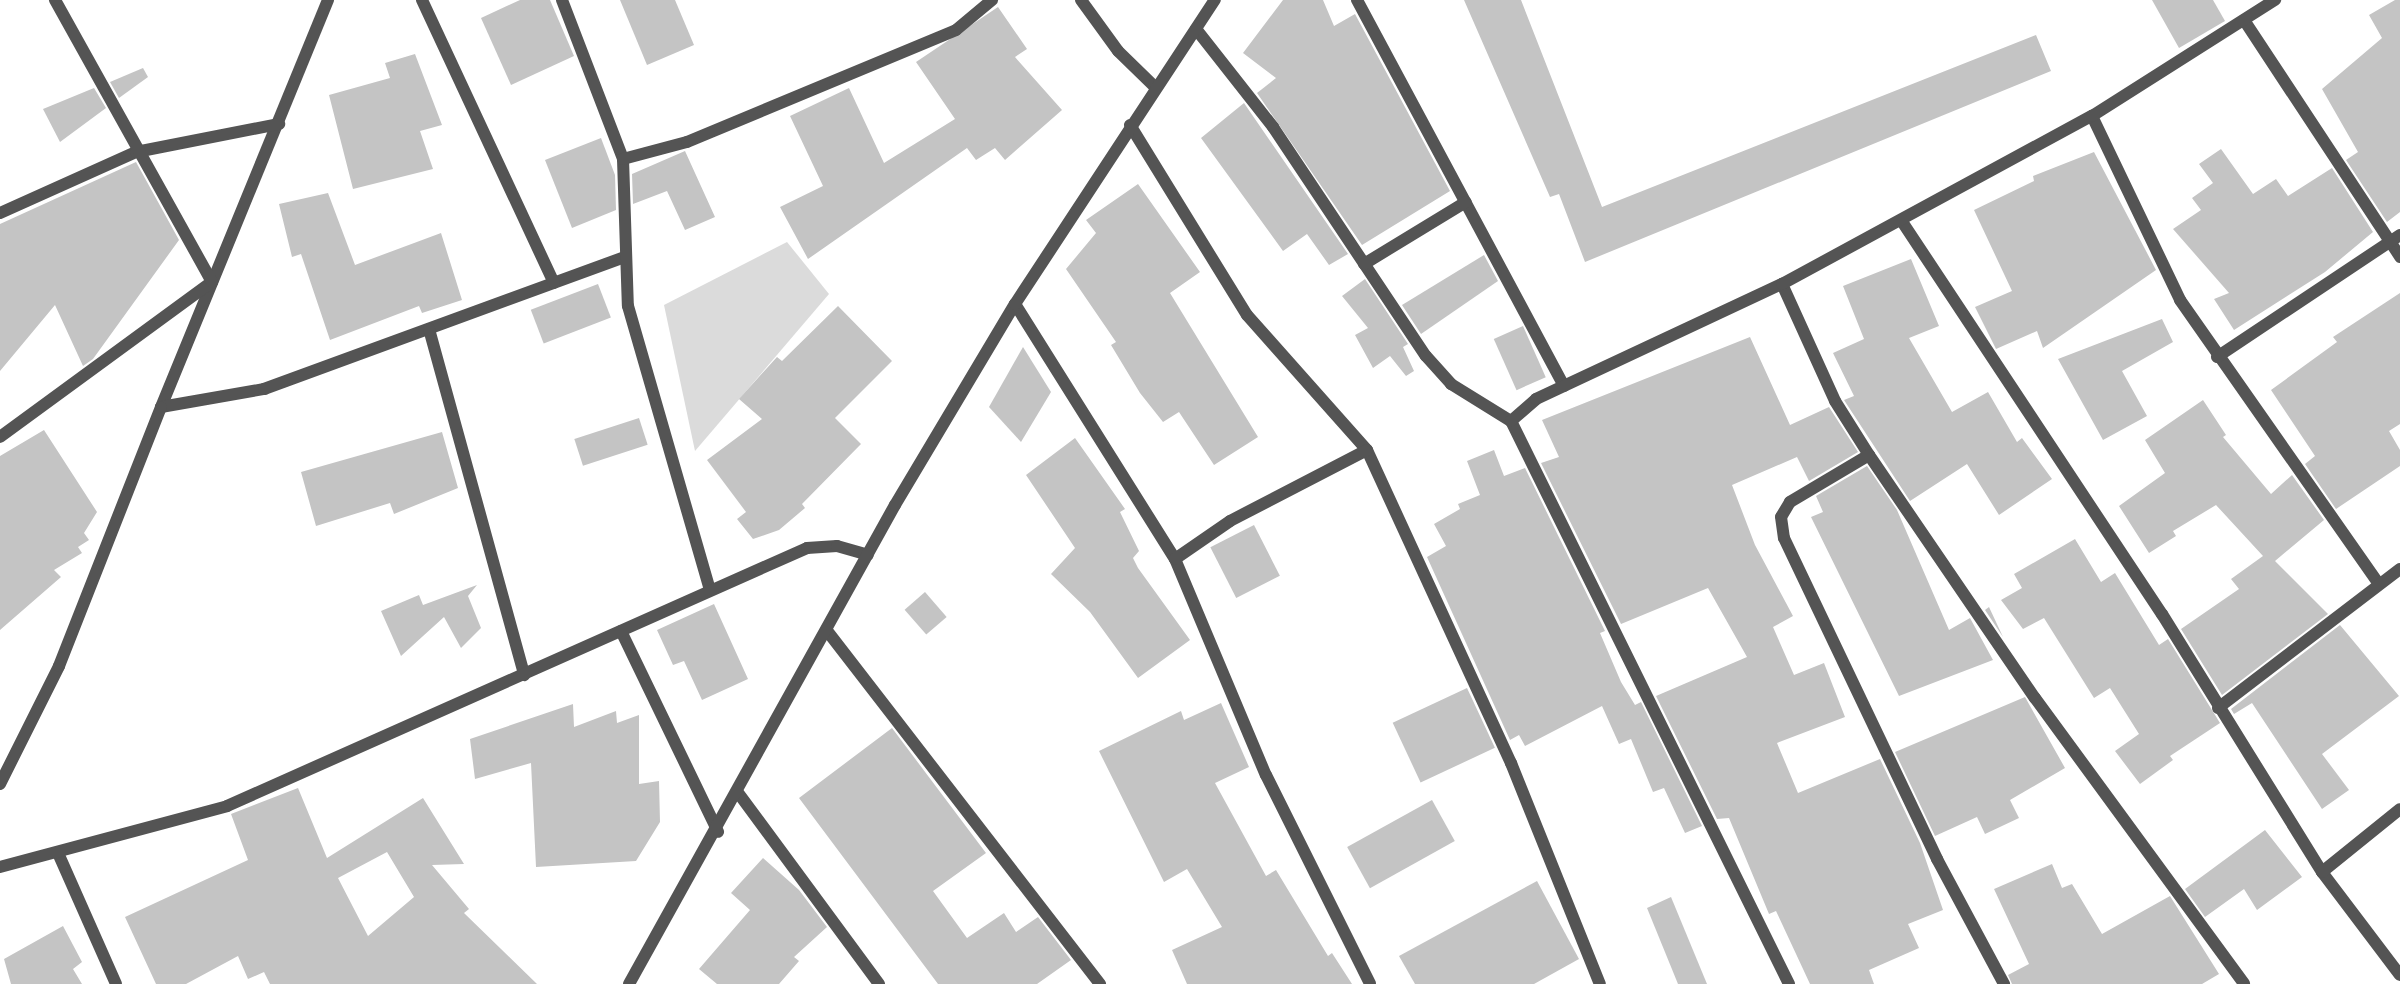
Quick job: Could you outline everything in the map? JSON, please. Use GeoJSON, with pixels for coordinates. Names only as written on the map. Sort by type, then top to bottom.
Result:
{"type":"FeatureCollection","features":[{"type":"Feature","properties":{"kind":"street"},"geometry":{"type":"LineString","coordinates":[[55,0],[136,152],[212,282]]}},
{"type":"Feature","properties":{"kind":"street"},"geometry":{"type":"LineString","coordinates":[[0,784],[59,666],[212,282],[279,124],[328,0]]}},
{"type":"Feature","properties":{"kind":"street"},"geometry":{"type":"LineString","coordinates":[[422,0],[554,283]]}},
{"type":"Feature","properties":{"kind":"street"},"geometry":{"type":"LineString","coordinates":[[562,0],[623,159],[629,206],[624,257],[628,306],[710,590]]}},
{"type":"Feature","properties":{"kind":"street"},"geometry":{"type":"LineString","coordinates":[[623,159],[687,142],[956,30],[992,0]]}},
{"type":"Feature","properties":{"kind":"street"},"geometry":{"type":"LineString","coordinates":[[1081,0],[1118,51],[1156,87]]}},
{"type":"Feature","properties":{"kind":"street"},"geometry":{"type":"LineString","coordinates":[[629,984],[740,794],[868,555],[1015,304],[1130,124],[1215,0]]}},
{"type":"Feature","properties":{"kind":"street"},"geometry":{"type":"LineString","coordinates":[[1357,0],[1564,386]]}},
{"type":"Feature","properties":{"kind":"street"},"geometry":{"type":"LineString","coordinates":[[1511,421],[1517,411],[1564,386],[1782,284],[2092,116],[2275,0]]}},
{"type":"Feature","properties":{"kind":"street"},"geometry":{"type":"LineString","coordinates":[[2244,20],[2396,239],[2400,257]]}},
{"type":"Feature","properties":{"kind":"street"},"geometry":{"type":"LineString","coordinates":[[1196,29],[1273,127],[1364,264],[1451,384],[1511,421],[1789,984]]}},
{"type":"Feature","properties":{"kind":"street"},"geometry":{"type":"LineString","coordinates":[[2092,116],[2150,244],[2217,357],[2378,583]]}},
{"type":"Feature","properties":{"kind":"street"},"geometry":{"type":"LineString","coordinates":[[0,213],[136,152],[279,124]]}},
{"type":"Feature","properties":{"kind":"street"},"geometry":{"type":"LineString","coordinates":[[1130,124],[1247,315],[1367,450],[1511,763],[1600,984]]}},
{"type":"Feature","properties":{"kind":"street"},"geometry":{"type":"LineString","coordinates":[[1364,264],[1466,202]]}},
{"type":"Feature","properties":{"kind":"street"},"geometry":{"type":"LineString","coordinates":[[1901,220],[2322,872],[2400,975]]}},
{"type":"Feature","properties":{"kind":"street"},"geometry":{"type":"LineString","coordinates":[[2217,357],[2396,239]]}},
{"type":"Feature","properties":{"kind":"street"},"geometry":{"type":"LineString","coordinates":[[162,407],[264,389],[624,257]]}},
{"type":"Feature","properties":{"kind":"street"},"geometry":{"type":"LineString","coordinates":[[0,436],[212,282]]}},
{"type":"Feature","properties":{"kind":"street"},"geometry":{"type":"LineString","coordinates":[[1782,284],[1835,401],[1869,455],[2036,698],[2244,984]]}},
{"type":"Feature","properties":{"kind":"street"},"geometry":{"type":"LineString","coordinates":[[1015,304],[1175,559],[1266,775],[1370,984]]}},
{"type":"Feature","properties":{"kind":"street"},"geometry":{"type":"LineString","coordinates":[[429,329],[524,675]]}},
{"type":"Feature","properties":{"kind":"street"},"geometry":{"type":"LineString","coordinates":[[1175,559],[1230,521],[1367,450]]}},
{"type":"Feature","properties":{"kind":"street"},"geometry":{"type":"LineString","coordinates":[[1869,455],[1790,502],[1781,517],[1784,538],[1937,859],[2004,984]]}},
{"type":"Feature","properties":{"kind":"street"},"geometry":{"type":"LineString","coordinates":[[0,867],[227,806],[710,590],[821,544],[868,555]]}},
{"type":"Feature","properties":{"kind":"street"},"geometry":{"type":"LineString","coordinates":[[2218,708],[2378,583],[2400,569]]}},
{"type":"Feature","properties":{"kind":"street"},"geometry":{"type":"LineString","coordinates":[[621,631],[718,832]]}},
{"type":"Feature","properties":{"kind":"street"},"geometry":{"type":"LineString","coordinates":[[828,632],[1100,984]]}},
{"type":"Feature","properties":{"kind":"street"},"geometry":{"type":"LineString","coordinates":[[740,794],[879,984]]}},
{"type":"Feature","properties":{"kind":"street"},"geometry":{"type":"LineString","coordinates":[[2322,872],[2400,809]]}},
{"type":"Feature","properties":{"kind":"street"},"geometry":{"type":"LineString","coordinates":[[58,853],[116,984]]}},
{"type":"Feature","properties":{"kind":"shaded area"},"geometry":{"type":"Polygon","coordinates":[[[787,242],[829,294],[695,451],[664,305],[787,242]]]}},
{"type":"Feature","properties":{"kind":"building"},"geometry":{"type":"Polygon","coordinates":[[[520,0],[550,0],[574,56],[511,85],[481,18],[520,0]]]}},
{"type":"Feature","properties":{"kind":"building"},"geometry":{"type":"Polygon","coordinates":[[[620,0],[675,0],[694,45],[647,65],[620,0]]]}},
{"type":"Feature","properties":{"kind":"building"},"geometry":{"type":"Polygon","coordinates":[[[1283,0],[1323,0],[1334,26],[1355,14],[1450,191],[1362,245],[1257,93],[1276,78],[1243,53],[1283,0]]]}},
{"type":"Feature","properties":{"kind":"building"},"geometry":{"type":"Polygon","coordinates":[[[1464,0],[1521,0],[1602,207],[2036,35],[2051,71],[1585,262],[1559,194],[1550,197],[1464,0]]]}},
{"type":"Feature","properties":{"kind":"building"},"geometry":{"type":"Polygon","coordinates":[[[2152,0],[2213,0],[2225,21],[2179,48],[2152,0]]]}},
{"type":"Feature","properties":{"kind":"building"},"geometry":{"type":"Polygon","coordinates":[[[2395,0],[2400,0],[2400,212],[2387,222],[2346,160],[2358,152],[2322,89],[2382,38],[2369,15],[2395,0]]]}},
{"type":"Feature","properties":{"kind":"building"},"geometry":{"type":"Polygon","coordinates":[[[998,7],[1027,49],[1015,57],[1062,110],[1005,160],[995,148],[976,160],[967,148],[808,259],[780,207],[823,186],[790,116],[849,88],[884,163],[955,119],[916,62],[998,7]]]}},
{"type":"Feature","properties":{"kind":"building"},"geometry":{"type":"Polygon","coordinates":[[[415,54],[442,125],[420,131],[433,169],[353,189],[329,95],[390,78],[385,63],[415,54]]]}},
{"type":"Feature","properties":{"kind":"building"},"geometry":{"type":"Polygon","coordinates":[[[143,68],[148,77],[119,98],[110,82],[143,68]]]}},
{"type":"Feature","properties":{"kind":"building"},"geometry":{"type":"Polygon","coordinates":[[[94,88],[106,108],[60,142],[43,109],[94,88]]]}},
{"type":"Feature","properties":{"kind":"building"},"geometry":{"type":"Polygon","coordinates":[[[1244,103],[1348,254],[1329,265],[1307,234],[1283,251],[1201,138],[1244,103]]]}},
{"type":"Feature","properties":{"kind":"building"},"geometry":{"type":"Polygon","coordinates":[[[601,138],[615,175],[616,210],[572,228],[545,160],[601,138]]]}},
{"type":"Feature","properties":{"kind":"building"},"geometry":{"type":"Polygon","coordinates":[[[2221,149],[2253,194],[2276,179],[2288,196],[2332,168],[2373,232],[2325,272],[2234,330],[2214,299],[2229,293],[2173,229],[2201,210],[2192,198],[2213,183],[2199,164],[2221,149]]]}},
{"type":"Feature","properties":{"kind":"building"},"geometry":{"type":"Polygon","coordinates":[[[685,151],[715,217],[685,230],[667,191],[633,204],[632,174],[685,151]]]}},
{"type":"Feature","properties":{"kind":"building"},"geometry":{"type":"Polygon","coordinates":[[[2094,152],[2156,270],[2043,348],[2037,331],[1996,349],[1975,307],[2012,291],[1974,210],[2034,181],[2033,176],[2094,152]]]}},
{"type":"Feature","properties":{"kind":"building"},"geometry":{"type":"Polygon","coordinates":[[[136,162],[179,240],[93,359],[83,366],[55,305],[0,371],[0,224],[136,162]]]}},
{"type":"Feature","properties":{"kind":"building"},"geometry":{"type":"Polygon","coordinates":[[[1138,184],[1200,272],[1170,293],[1258,437],[1214,465],[1179,412],[1163,422],[1140,393],[1111,345],[1116,342],[1066,269],[1096,233],[1086,220],[1138,184]]]}},
{"type":"Feature","properties":{"kind":"building"},"geometry":{"type":"Polygon","coordinates":[[[328,193],[355,265],[441,233],[462,300],[422,313],[419,306],[330,340],[301,254],[292,257],[279,204],[328,193]]]}},
{"type":"Feature","properties":{"kind":"building"},"geometry":{"type":"Polygon","coordinates":[[[1484,255],[1498,281],[1421,334],[1402,305],[1484,255]]]}},
{"type":"Feature","properties":{"kind":"building"},"geometry":{"type":"Polygon","coordinates":[[[1911,259],[1939,326],[1909,338],[1952,412],[1988,392],[2017,442],[2022,438],[2052,479],[1999,515],[1967,464],[1910,501],[1844,400],[1854,396],[1833,353],[1864,339],[1843,286],[1911,259]]]}},
{"type":"Feature","properties":{"kind":"building"},"geometry":{"type":"Polygon","coordinates":[[[1365,279],[1408,344],[1403,347],[1414,371],[1406,376],[1390,356],[1373,368],[1355,335],[1368,328],[1342,296],[1365,279]]]}},
{"type":"Feature","properties":{"kind":"building"},"geometry":{"type":"Polygon","coordinates":[[[598,284],[611,318],[544,343],[531,310],[598,284]]]}},
{"type":"Feature","properties":{"kind":"building"},"geometry":{"type":"Polygon","coordinates":[[[2400,293],[2400,424],[2389,431],[2400,450],[2400,466],[2336,509],[2305,464],[2315,456],[2271,390],[2337,342],[2333,337],[2400,293]]]}},
{"type":"Feature","properties":{"kind":"building"},"geometry":{"type":"Polygon","coordinates":[[[838,306],[892,361],[835,418],[861,444],[802,504],[805,508],[779,530],[753,539],[737,519],[746,512],[707,460],[762,419],[739,399],[777,357],[782,361],[838,306]]]}},
{"type":"Feature","properties":{"kind":"building"},"geometry":{"type":"Polygon","coordinates":[[[2162,319],[2173,342],[2122,371],[2147,416],[2103,440],[2058,359],[2162,319]]]}},
{"type":"Feature","properties":{"kind":"building"},"geometry":{"type":"Polygon","coordinates":[[[1523,326],[1546,377],[1517,390],[1494,339],[1523,326]]]}},
{"type":"Feature","properties":{"kind":"building"},"geometry":{"type":"Polygon","coordinates":[[[1750,337],[1790,425],[1829,407],[1858,452],[1809,481],[1797,457],[1732,485],[1755,545],[1793,616],[1773,627],[1794,675],[1824,663],[1845,717],[1777,743],[1798,793],[1880,759],[1920,843],[1943,910],[1908,924],[1919,948],[1869,970],[1874,984],[1810,984],[1776,911],[1769,914],[1729,818],[1717,819],[1656,696],[1747,657],[1708,588],[1621,624],[1541,463],[1559,457],[1542,420],[1750,337]]]}},
{"type":"Feature","properties":{"kind":"building"},"geometry":{"type":"Polygon","coordinates":[[[1023,347],[1051,392],[1021,442],[989,407],[1023,347]]]}},
{"type":"Feature","properties":{"kind":"building"},"geometry":{"type":"Polygon","coordinates":[[[2203,400],[2226,435],[2223,437],[2271,494],[2292,475],[2324,520],[2275,561],[2328,614],[2222,695],[2181,629],[2239,589],[2231,579],[2263,556],[2216,505],[2173,531],[2176,536],[2149,553],[2119,506],[2165,473],[2145,440],[2203,400]]]}},
{"type":"Feature","properties":{"kind":"building"},"geometry":{"type":"Polygon","coordinates":[[[639,418],[648,445],[583,466],[574,439],[639,418]]]}},
{"type":"Feature","properties":{"kind":"building"},"geometry":{"type":"Polygon","coordinates":[[[44,430],[97,512],[84,533],[89,540],[78,547],[82,553],[54,570],[61,577],[0,630],[0,456],[44,430]]]}},
{"type":"Feature","properties":{"kind":"building"},"geometry":{"type":"Polygon","coordinates":[[[442,432],[458,488],[394,514],[390,503],[316,526],[301,472],[442,432]]]}},
{"type":"Feature","properties":{"kind":"building"},"geometry":{"type":"Polygon","coordinates":[[[1075,438],[1125,509],[1120,512],[1139,551],[1133,558],[1138,568],[1190,640],[1138,678],[1090,612],[1051,574],[1075,548],[1026,475],[1075,438]]]}},
{"type":"Feature","properties":{"kind":"building"},"geometry":{"type":"Polygon","coordinates":[[[1494,450],[1504,476],[1525,468],[1605,631],[1600,633],[1621,682],[1635,705],[1641,702],[1702,826],[1685,833],[1664,788],[1653,792],[1631,739],[1619,744],[1602,706],[1525,746],[1519,735],[1510,740],[1427,557],[1446,546],[1434,524],[1460,509],[1458,504],[1480,495],[1467,461],[1494,450]]]}},
{"type":"Feature","properties":{"kind":"building"},"geometry":{"type":"Polygon","coordinates":[[[1867,466],[1897,510],[1949,630],[1970,618],[1993,660],[1899,696],[1811,517],[1823,512],[1816,496],[1867,466]]]}},
{"type":"Feature","properties":{"kind":"building"},"geometry":{"type":"Polygon","coordinates":[[[1254,525],[1280,576],[1236,598],[1210,547],[1254,525]]]}},
{"type":"Feature","properties":{"kind":"building"},"geometry":{"type":"Polygon","coordinates":[[[2075,539],[2101,582],[2115,573],[2159,645],[2168,639],[2220,723],[2170,756],[2173,760],[2140,784],[2115,751],[2139,734],[2110,688],[2094,698],[2044,618],[2023,629],[2001,600],[2022,588],[2014,574],[2075,539]]]}},
{"type":"Feature","properties":{"kind":"building"},"geometry":{"type":"Polygon","coordinates":[[[477,585],[468,596],[481,628],[461,648],[444,617],[401,656],[381,611],[419,595],[423,605],[477,585]]]}},
{"type":"Feature","properties":{"kind":"building"},"geometry":{"type":"Polygon","coordinates":[[[925,592],[947,617],[926,635],[905,610],[925,592]]]}},
{"type":"Feature","properties":{"kind":"building"},"geometry":{"type":"Polygon","coordinates":[[[714,604],[748,679],[702,700],[684,661],[673,665],[657,630],[714,604]]]}},
{"type":"Feature","properties":{"kind":"building"},"geometry":{"type":"Polygon","coordinates":[[[1989,607],[2003,637],[1985,610],[1989,607]]]}},
{"type":"Feature","properties":{"kind":"building"},"geometry":{"type":"Polygon","coordinates":[[[2340,625],[2399,696],[2322,754],[2349,790],[2322,809],[2252,703],[2234,714],[2231,709],[2340,625]]]}},
{"type":"Feature","properties":{"kind":"building"},"geometry":{"type":"Polygon","coordinates":[[[1467,688],[1495,748],[1421,782],[1393,723],[1467,688]]]}},
{"type":"Feature","properties":{"kind":"building"},"geometry":{"type":"Polygon","coordinates":[[[2025,697],[2065,768],[2010,800],[2019,818],[1985,834],[1977,817],[1935,836],[1895,752],[2025,697]]]}},
{"type":"Feature","properties":{"kind":"building"},"geometry":{"type":"Polygon","coordinates":[[[1221,703],[1249,767],[1215,783],[1266,876],[1276,870],[1328,956],[1332,953],[1352,984],[1187,984],[1172,950],[1222,927],[1187,869],[1164,882],[1099,751],[1181,711],[1184,720],[1221,703]]]}},
{"type":"Feature","properties":{"kind":"building"},"geometry":{"type":"Polygon","coordinates":[[[573,704],[574,727],[616,711],[617,723],[639,715],[639,784],[659,781],[660,822],[636,861],[536,867],[531,763],[475,779],[470,739],[573,704]]]}},
{"type":"Feature","properties":{"kind":"building"},"geometry":{"type":"Polygon","coordinates":[[[892,728],[986,853],[933,891],[967,938],[1004,913],[1016,932],[1038,917],[1071,960],[1037,984],[938,984],[799,798],[892,728]]]}},
{"type":"Feature","properties":{"kind":"building"},"geometry":{"type":"Polygon","coordinates":[[[298,788],[327,858],[423,798],[464,864],[432,865],[469,909],[464,913],[537,984],[270,984],[264,972],[248,979],[238,956],[186,984],[156,984],[125,917],[248,860],[231,814],[298,788]],[[387,852],[338,878],[368,936],[414,897],[387,852]]]}},
{"type":"Feature","properties":{"kind":"building"},"geometry":{"type":"Polygon","coordinates":[[[1432,800],[1455,841],[1370,888],[1347,847],[1432,800]]]}},
{"type":"Feature","properties":{"kind":"building"},"geometry":{"type":"Polygon","coordinates":[[[2265,830],[2302,877],[2257,910],[2244,889],[2205,917],[2185,889],[2265,830]]]}},
{"type":"Feature","properties":{"kind":"building"},"geometry":{"type":"Polygon","coordinates":[[[763,858],[799,890],[827,927],[794,957],[799,961],[779,984],[717,984],[699,969],[750,910],[731,893],[763,858]]]}},
{"type":"Feature","properties":{"kind":"building"},"geometry":{"type":"Polygon","coordinates":[[[2052,864],[2062,888],[2072,884],[2102,934],[2170,896],[2219,974],[2202,984],[2012,984],[2008,975],[2029,964],[1994,889],[2052,864]]]}},
{"type":"Feature","properties":{"kind":"building"},"geometry":{"type":"Polygon","coordinates":[[[1537,881],[1579,959],[1534,984],[1415,984],[1399,956],[1537,881]]]}},
{"type":"Feature","properties":{"kind":"building"},"geometry":{"type":"Polygon","coordinates":[[[1671,897],[1707,984],[1678,984],[1647,908],[1671,897]]]}},
{"type":"Feature","properties":{"kind":"building"},"geometry":{"type":"Polygon","coordinates":[[[63,926],[82,962],[73,969],[82,984],[11,984],[4,959],[63,926]]]}}]}
